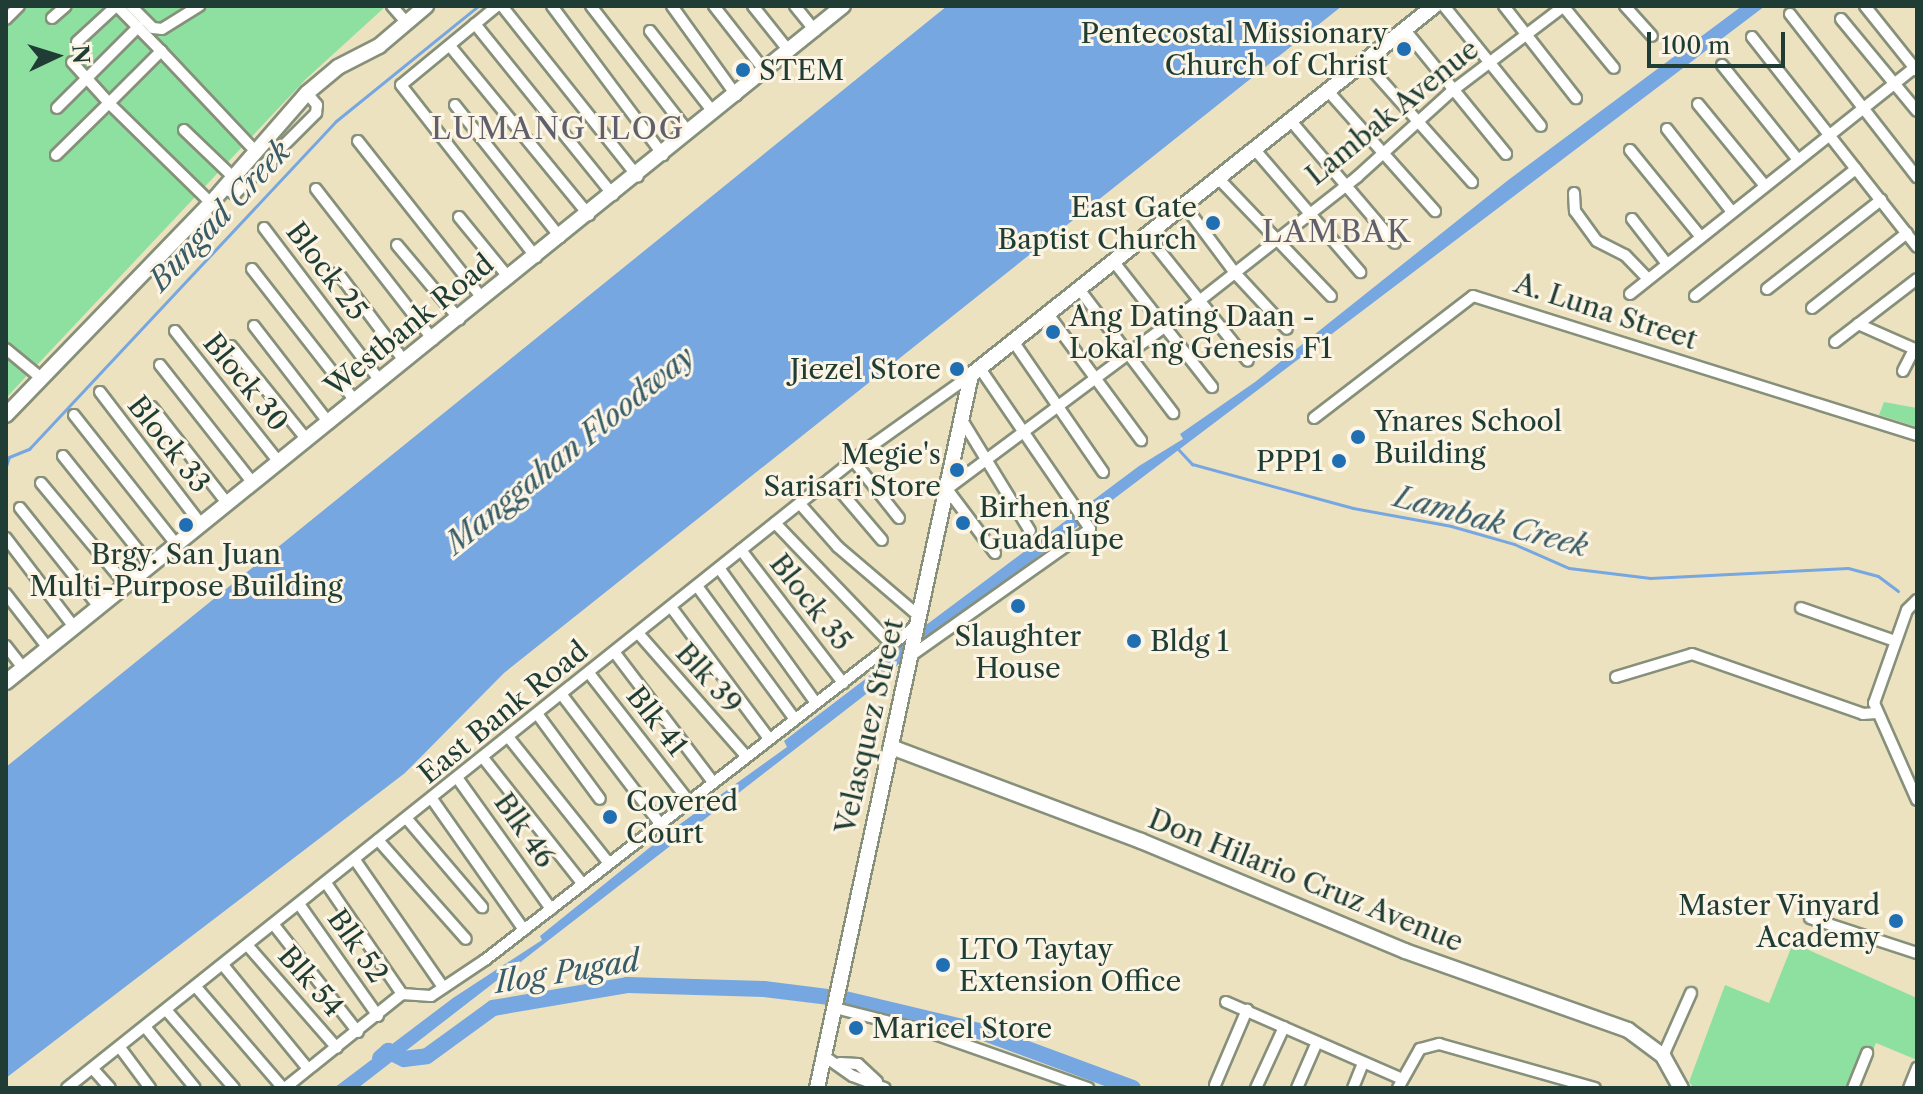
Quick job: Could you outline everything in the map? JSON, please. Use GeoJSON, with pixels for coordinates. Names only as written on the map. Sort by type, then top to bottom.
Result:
{"type":"FeatureCollection","features":[{"type":"Feature","properties":{"kind":"street"},"geometry":{"type":"LineString","coordinates":[[6,19],[19,6]]}},
{"type":"Feature","properties":{"kind":"street"},"geometry":{"type":"LineString","coordinates":[[52,18],[66,6]]}},
{"type":"Feature","properties":{"kind":"street"},"geometry":{"type":"LineString","coordinates":[[77,42],[116,6],[257,153]]}},
{"type":"Feature","properties":{"kind":"street"},"geometry":{"type":"LineString","coordinates":[[131,6],[153,28],[162,29],[199,6]]}},
{"type":"Feature","properties":{"kind":"street"},"geometry":{"type":"LineString","coordinates":[[392,6],[405,21]]}},
{"type":"Feature","properties":{"kind":"street"},"geometry":{"type":"LineString","coordinates":[[6,415],[211,203],[307,93],[338,67],[379,46],[426,6]]}},
{"type":"Feature","properties":{"kind":"street"},"geometry":{"type":"LineString","coordinates":[[536,257],[403,91],[402,82],[475,24],[500,6],[638,177]]}},
{"type":"Feature","properties":{"kind":"street"},"geometry":{"type":"LineString","coordinates":[[552,6],[663,155]]}},
{"type":"Feature","properties":{"kind":"street"},"geometry":{"type":"LineString","coordinates":[[591,6],[689,133]]}},
{"type":"Feature","properties":{"kind":"street"},"geometry":{"type":"LineString","coordinates":[[672,6],[736,95]]}},
{"type":"Feature","properties":{"kind":"street"},"geometry":{"type":"LineString","coordinates":[[714,6],[765,71]]}},
{"type":"Feature","properties":{"kind":"street"},"geometry":{"type":"LineString","coordinates":[[753,6],[789,51]]}},
{"type":"Feature","properties":{"kind":"street"},"geometry":{"type":"LineString","coordinates":[[795,6],[815,31]]}},
{"type":"Feature","properties":{"kind":"street"},"geometry":{"type":"LineString","coordinates":[[912,655],[1088,526],[975,371],[1256,151],[1434,6]]}},
{"type":"Feature","properties":{"kind":"street"},"geometry":{"type":"LineString","coordinates":[[1444,6],[1541,126]]}},
{"type":"Feature","properties":{"kind":"street"},"geometry":{"type":"LineString","coordinates":[[1504,6],[1576,98]]}},
{"type":"Feature","properties":{"kind":"street"},"geometry":{"type":"LineString","coordinates":[[1563,6],[1614,68]]}},
{"type":"Feature","properties":{"kind":"street","name":"Lambak Avenue"},"geometry":{"type":"LineString","coordinates":[[947,489],[1095,376],[1166,328],[1307,212],[1348,184],[1452,91],[1563,6]]}},
{"type":"Feature","properties":{"kind":"street"},"geometry":{"type":"LineString","coordinates":[[1625,6],[1652,36]]}},
{"type":"Feature","properties":{"kind":"street"},"geometry":{"type":"LineString","coordinates":[[1630,294],[1916,68],[1865,6]]}},
{"type":"Feature","properties":{"kind":"street","name":"Westbank Road"},"geometry":{"type":"LineString","coordinates":[[6,682],[638,177],[840,7]]}},
{"type":"Feature","properties":{"kind":"street"},"geometry":{"type":"LineString","coordinates":[[1790,14],[1917,177]]}},
{"type":"Feature","properties":{"kind":"street"},"geometry":{"type":"LineString","coordinates":[[1841,19],[1917,111]]}},
{"type":"Feature","properties":{"kind":"street"},"geometry":{"type":"LineString","coordinates":[[475,24],[613,195]]}},
{"type":"Feature","properties":{"kind":"street"},"geometry":{"type":"LineString","coordinates":[[57,108],[138,27]]}},
{"type":"Feature","properties":{"kind":"street"},"geometry":{"type":"LineString","coordinates":[[1405,30],[1506,154]]}},
{"type":"Feature","properties":{"kind":"street"},"geometry":{"type":"LineString","coordinates":[[650,31],[713,112]]}},
{"type":"Feature","properties":{"kind":"street"},"geometry":{"type":"LineString","coordinates":[[1752,37],[1917,247]]}},
{"type":"Feature","properties":{"kind":"street"},"geometry":{"type":"LineString","coordinates":[[450,46],[589,215]]}},
{"type":"Feature","properties":{"kind":"street"},"geometry":{"type":"LineString","coordinates":[[56,155],[161,51]]}},
{"type":"Feature","properties":{"kind":"street"},"geometry":{"type":"LineString","coordinates":[[72,62],[109,103],[211,203]]}},
{"type":"Feature","properties":{"kind":"street"},"geometry":{"type":"LineString","coordinates":[[1365,62],[1472,182]]}},
{"type":"Feature","properties":{"kind":"street"},"geometry":{"type":"LineString","coordinates":[[1722,65],[1798,160]]}},
{"type":"Feature","properties":{"kind":"street"},"geometry":{"type":"LineString","coordinates":[[1328,91],[1435,211]]}},
{"type":"Feature","properties":{"kind":"street"},"geometry":{"type":"LineString","coordinates":[[184,130],[235,194],[316,113],[317,105],[307,93]]}},
{"type":"Feature","properties":{"kind":"street"},"geometry":{"type":"LineString","coordinates":[[1698,104],[1765,186]]}},
{"type":"Feature","properties":{"kind":"street"},"geometry":{"type":"LineString","coordinates":[[455,105],[560,237]]}},
{"type":"Feature","properties":{"kind":"street"},"geometry":{"type":"LineString","coordinates":[[1291,121],[1348,184],[1395,243]]}},
{"type":"Feature","properties":{"kind":"street"},"geometry":{"type":"LineString","coordinates":[[1667,129],[1732,212]]}},
{"type":"Feature","properties":{"kind":"street"},"geometry":{"type":"LineString","coordinates":[[358,141],[483,299]]}},
{"type":"Feature","properties":{"kind":"street"},"geometry":{"type":"LineString","coordinates":[[1630,150],[1701,237]]}},
{"type":"Feature","properties":{"kind":"street"},"geometry":{"type":"LineString","coordinates":[[1256,151],[1360,272]]}},
{"type":"Feature","properties":{"kind":"street"},"geometry":{"type":"LineString","coordinates":[[1695,296],[1856,169]]}},
{"type":"Feature","properties":{"kind":"street"},"geometry":{"type":"LineString","coordinates":[[1219,179],[1273,239],[1331,296]]}},
{"type":"Feature","properties":{"kind":"street"},"geometry":{"type":"LineString","coordinates":[[316,189],[433,340]]}},
{"type":"Feature","properties":{"kind":"street"},"geometry":{"type":"LineString","coordinates":[[1574,193],[1575,211],[1597,241],[1625,255],[1648,279]]}},
{"type":"Feature","properties":{"kind":"street"},"geometry":{"type":"LineString","coordinates":[[1767,289],[1881,200]]}},
{"type":"Feature","properties":{"kind":"street"},"geometry":{"type":"LineString","coordinates":[[1185,206],[1235,273],[1287,329]]}},
{"type":"Feature","properties":{"kind":"street"},"geometry":{"type":"LineString","coordinates":[[459,217],[509,278]]}},
{"type":"Feature","properties":{"kind":"street"},"geometry":{"type":"LineString","coordinates":[[1632,219],[1667,264]]}},
{"type":"Feature","properties":{"kind":"street","name":"Block 25"},"geometry":{"type":"LineString","coordinates":[[264,228],[380,381]]}},
{"type":"Feature","properties":{"kind":"street"},"geometry":{"type":"LineString","coordinates":[[1812,308],[1907,233]]}},
{"type":"Feature","properties":{"kind":"street"},"geometry":{"type":"LineString","coordinates":[[1147,235],[1248,361]]}},
{"type":"Feature","properties":{"kind":"street"},"geometry":{"type":"LineString","coordinates":[[397,245],[459,319]]}},
{"type":"Feature","properties":{"kind":"street"},"geometry":{"type":"LineString","coordinates":[[1114,262],[1212,387]]}},
{"type":"Feature","properties":{"kind":"street"},"geometry":{"type":"LineString","coordinates":[[252,269],[355,401]]}},
{"type":"Feature","properties":{"kind":"street"},"geometry":{"type":"LineString","coordinates":[[338,273],[405,362]]}},
{"type":"Feature","properties":{"kind":"street"},"geometry":{"type":"LineString","coordinates":[[1835,342],[1917,279]]}},
{"type":"Feature","properties":{"kind":"street"},"geometry":{"type":"LineString","coordinates":[[1079,289],[1173,413]]}},
{"type":"Feature","properties":{"kind":"street","name":"A. Luna Street"},"geometry":{"type":"LineString","coordinates":[[1314,418],[1473,296],[1917,435]]}},
{"type":"Feature","properties":{"kind":"street"},"geometry":{"type":"LineString","coordinates":[[1048,314],[1141,440]]}},
{"type":"Feature","properties":{"kind":"street"},"geometry":{"type":"LineString","coordinates":[[1858,324],[1916,350],[1903,371]]}},
{"type":"Feature","properties":{"kind":"street"},"geometry":{"type":"LineString","coordinates":[[254,326],[329,423]]}},
{"type":"Feature","properties":{"kind":"street","name":"Block 30"},"geometry":{"type":"LineString","coordinates":[[175,331],[279,462]]}},
{"type":"Feature","properties":{"kind":"street"},"geometry":{"type":"LineString","coordinates":[[1013,341],[1103,472]]}},
{"type":"Feature","properties":{"kind":"street"},"geometry":{"type":"LineString","coordinates":[[231,346],[307,440]]}},
{"type":"Feature","properties":{"kind":"street"},"geometry":{"type":"LineString","coordinates":[[6,349],[41,378]]}},
{"type":"Feature","properties":{"kind":"street"},"geometry":{"type":"LineString","coordinates":[[160,365],[253,483]]}},
{"type":"Feature","properties":{"kind":"street","name":"Velasquez Street"},"geometry":{"type":"LineString","coordinates":[[817,1088],[831,1059],[835,1008],[975,371]]}},
{"type":"Feature","properties":{"kind":"street","name":"East Bank Road"},"geometry":{"type":"LineString","coordinates":[[70,1087],[484,759],[853,460],[975,371]]}},
{"type":"Feature","properties":{"kind":"street","name":"Block 33"},"geometry":{"type":"LineString","coordinates":[[100,392],[201,524]]}},
{"type":"Feature","properties":{"kind":"street"},"geometry":{"type":"LineString","coordinates":[[152,407],[227,503]]}},
{"type":"Feature","properties":{"kind":"street"},"geometry":{"type":"LineString","coordinates":[[74,415],[176,544]]}},
{"type":"Feature","properties":{"kind":"street"},"geometry":{"type":"LineString","coordinates":[[962,420],[1030,531]]}},
{"type":"Feature","properties":{"kind":"street"},"geometry":{"type":"LineString","coordinates":[[63,456],[150,565]]}},
{"type":"Feature","properties":{"kind":"street"},"geometry":{"type":"LineString","coordinates":[[853,460],[899,518]]}},
{"type":"Feature","properties":{"kind":"street"},"geometry":{"type":"LineString","coordinates":[[830,479],[882,540]]}},
{"type":"Feature","properties":{"kind":"street"},"geometry":{"type":"LineString","coordinates":[[41,483],[126,585]]}},
{"type":"Feature","properties":{"kind":"street"},"geometry":{"type":"LineString","coordinates":[[947,489],[995,553]]}},
{"type":"Feature","properties":{"kind":"street"},"geometry":{"type":"LineString","coordinates":[[326,883],[402,994],[427,997],[524,930],[658,821],[843,683],[919,620],[838,547],[800,504]]}},
{"type":"Feature","properties":{"kind":"street"},"geometry":{"type":"LineString","coordinates":[[20,508],[99,607]]}},
{"type":"Feature","properties":{"kind":"street"},"geometry":{"type":"LineString","coordinates":[[775,523],[891,644]]}},
{"type":"Feature","properties":{"kind":"street"},"geometry":{"type":"LineString","coordinates":[[6,538],[74,627]]}},
{"type":"Feature","properties":{"kind":"street","name":"Block 35"},"geometry":{"type":"LineString","coordinates":[[741,550],[843,683]]}},
{"type":"Feature","properties":{"kind":"street"},"geometry":{"type":"LineString","coordinates":[[719,568],[816,703]]}},
{"type":"Feature","properties":{"kind":"street"},"geometry":{"type":"LineString","coordinates":[[697,586],[794,718]]}},
{"type":"Feature","properties":{"kind":"street"},"geometry":{"type":"LineString","coordinates":[[6,594],[48,648]]}},
{"type":"Feature","properties":{"kind":"street"},"geometry":{"type":"LineString","coordinates":[[1917,600],[1907,610],[1895,641],[1877,694],[1876,713],[1917,800]]}},
{"type":"Feature","properties":{"kind":"street"},"geometry":{"type":"LineString","coordinates":[[671,607],[768,737]]}},
{"type":"Feature","properties":{"kind":"street"},"geometry":{"type":"LineString","coordinates":[[1801,608],[1895,641]]}},
{"type":"Feature","properties":{"kind":"street","name":"Blk 39"},"geometry":{"type":"LineString","coordinates":[[638,633],[745,755]]}},
{"type":"Feature","properties":{"kind":"street"},"geometry":{"type":"LineString","coordinates":[[6,646],[23,668]]}},
{"type":"Feature","properties":{"kind":"street"},"geometry":{"type":"LineString","coordinates":[[615,653],[712,781]]}},
{"type":"Feature","properties":{"kind":"street"},"geometry":{"type":"LineString","coordinates":[[1616,677],[1692,654],[1863,714],[1876,713]]}},
{"type":"Feature","properties":{"kind":"street","name":"Blk 41"},"geometry":{"type":"LineString","coordinates":[[589,673],[687,799]]}},
{"type":"Feature","properties":{"kind":"street"},"geometry":{"type":"LineString","coordinates":[[562,695],[658,821]]}},
{"type":"Feature","properties":{"kind":"street"},"geometry":{"type":"LineString","coordinates":[[538,715],[600,799]]}},
{"type":"Feature","properties":{"kind":"street"},"geometry":{"type":"LineString","coordinates":[[509,738],[608,862]]}},
{"type":"Feature","properties":{"kind":"street","name":"Don Hilario Cruz Avenue"},"geometry":{"type":"LineString","coordinates":[[891,747],[1141,841],[1405,951],[1628,1030],[1663,1056],[1681,1088]]}},
{"type":"Feature","properties":{"kind":"street"},"geometry":{"type":"LineString","coordinates":[[484,759],[582,883]]}},
{"type":"Feature","properties":{"kind":"street","name":"Blk 46"},"geometry":{"type":"LineString","coordinates":[[458,779],[551,909]]}},
{"type":"Feature","properties":{"kind":"street"},"geometry":{"type":"LineString","coordinates":[[432,799],[524,930]]}},
{"type":"Feature","properties":{"kind":"street"},"geometry":{"type":"LineString","coordinates":[[407,819],[482,907]]}},
{"type":"Feature","properties":{"kind":"street"},"geometry":{"type":"LineString","coordinates":[[378,840],[466,939]]}},
{"type":"Feature","properties":{"kind":"street"},"geometry":{"type":"LineString","coordinates":[[355,860],[443,987]]}},
{"type":"Feature","properties":{"kind":"street","name":"Blk 52"},"geometry":{"type":"LineString","coordinates":[[299,904],[378,1016]]}},
{"type":"Feature","properties":{"kind":"street"},"geometry":{"type":"LineString","coordinates":[[1810,918],[1917,953]]}},
{"type":"Feature","properties":{"kind":"street"},"geometry":{"type":"LineString","coordinates":[[274,925],[358,1032]]}},
{"type":"Feature","properties":{"kind":"street","name":"Blk 54"},"geometry":{"type":"LineString","coordinates":[[248,946],[337,1048]]}},
{"type":"Feature","properties":{"kind":"street"},"geometry":{"type":"LineString","coordinates":[[223,965],[308,1069]]}},
{"type":"Feature","properties":{"kind":"street"},"geometry":{"type":"LineString","coordinates":[[196,987],[284,1088],[402,994]]}},
{"type":"Feature","properties":{"kind":"street"},"geometry":{"type":"LineString","coordinates":[[1663,1056],[1691,993]]}},
{"type":"Feature","properties":{"kind":"street"},"geometry":{"type":"LineString","coordinates":[[1226,1002],[1363,1063],[1400,1084],[1420,1049],[1439,1044],[1595,1088]]}},
{"type":"Feature","properties":{"kind":"street"},"geometry":{"type":"LineString","coordinates":[[835,1008],[929,1032],[1088,1088]]}},
{"type":"Feature","properties":{"kind":"street"},"geometry":{"type":"LineString","coordinates":[[1215,1085],[1247,1010]]}},
{"type":"Feature","properties":{"kind":"street"},"geometry":{"type":"LineString","coordinates":[[167,1011],[234,1088]]}},
{"type":"Feature","properties":{"kind":"street"},"geometry":{"type":"LineString","coordinates":[[1256,1088],[1284,1027]]}},
{"type":"Feature","properties":{"kind":"street"},"geometry":{"type":"LineString","coordinates":[[146,1028],[195,1088]]}},
{"type":"Feature","properties":{"kind":"street"},"geometry":{"type":"LineString","coordinates":[[1297,1088],[1317,1042]]}},
{"type":"Feature","properties":{"kind":"street"},"geometry":{"type":"LineString","coordinates":[[121,1049],[150,1088]]}},
{"type":"Feature","properties":{"kind":"street"},"geometry":{"type":"LineString","coordinates":[[1853,1088],[1867,1053]]}},
{"type":"Feature","properties":{"kind":"street"},"geometry":{"type":"LineString","coordinates":[[831,1059],[858,1064],[883,1087]]}},
{"type":"Feature","properties":{"kind":"street"},"geometry":{"type":"LineString","coordinates":[[1353,1088],[1363,1063]]}},
{"type":"Feature","properties":{"kind":"street"},"geometry":{"type":"LineString","coordinates":[[1909,1088],[1917,1068]]}},
{"type":"Feature","properties":{"kind":"street"},"geometry":{"type":"LineString","coordinates":[[93,1069],[110,1088]]}},
{"type":"Feature","properties":{"kind":"green space"},"geometry":{"type":"Polygon","coordinates":[[[6,6],[386,6],[306,79],[6,398],[6,6]]]}},
{"type":"Feature","properties":{"kind":"green space"},"geometry":{"type":"Polygon","coordinates":[[[1884,402],[1917,408],[1917,427],[1879,415],[1884,402]]]}},
{"type":"Feature","properties":{"kind":"green space"},"geometry":{"type":"Polygon","coordinates":[[[1793,943],[1917,998],[1917,1060],[1876,1043],[1858,1088],[1694,1088],[1689,1082],[1725,985],[1769,1003],[1793,943]]]}},
{"type":"Feature","properties":{"kind":"water","name":"Manggahan Floodway"},"geometry":{"type":"Polygon","coordinates":[[[947,6],[1342,6],[504,673],[405,773],[6,1078],[6,767],[947,6]]]}},
{"type":"Feature","properties":{"kind":"water"},"geometry":{"type":"Polygon","coordinates":[[[1742,6],[1765,6],[909,654],[874,688],[358,1088],[334,1088],[453,998],[542,940],[540,936],[669,832],[787,747],[784,741],[868,677],[902,643],[1139,466],[1183,439],[1180,434],[1255,382],[1507,181],[1742,6]]]}},
{"type":"Feature","properties":{"kind":"waterway","name":"Bungad Creek"},"geometry":{"type":"LineString","coordinates":[[6,466],[9,457],[29,449],[336,121],[478,6]]}},
{"type":"Feature","properties":{"kind":"waterway","name":"Lambak Creek"},"geometry":{"type":"LineString","coordinates":[[1178,449],[1192,464],[1353,508],[1451,526],[1514,544],[1569,568],[1650,578],[1848,568],[1878,576],[1898,591]]}},
{"type":"Feature","properties":{"kind":"waterway","name":"Ilog Pugad"},"geometry":{"type":"LineString","coordinates":[[380,1058],[388,1051],[404,1059],[427,1056],[493,1008],[627,985],[764,989],[828,997]]}},
{"type":"Feature","properties":{"kind":"waterway","name":"Ilog Pugad"},"geometry":{"type":"LineString","coordinates":[[845,999],[979,1031],[1133,1088]]}},
{"type":"Feature","properties":{"kind":"place","name":"Pentecostal Missionary Church of Christ"},"geometry":{"type":"Point","coordinates":[1404,49]}},
{"type":"Feature","properties":{"kind":"place","name":"STEM"},"geometry":{"type":"Point","coordinates":[743,70]}},
{"type":"Feature","properties":{"kind":"place","name":"East Gate Baptist Church"},"geometry":{"type":"Point","coordinates":[1213,223]}},
{"type":"Feature","properties":{"kind":"place","name":"Ang Dating Daan - Lokal ng Genesis F1"},"geometry":{"type":"Point","coordinates":[1053,332]}},
{"type":"Feature","properties":{"kind":"place","name":"Jiezel Store"},"geometry":{"type":"Point","coordinates":[957,369]}},
{"type":"Feature","properties":{"kind":"place","name":"Ynares School Building"},"geometry":{"type":"Point","coordinates":[1358,437]}},
{"type":"Feature","properties":{"kind":"place","name":"PPP1"},"geometry":{"type":"Point","coordinates":[1339,461]}},
{"type":"Feature","properties":{"kind":"place","name":"Megie's Sarisari Store"},"geometry":{"type":"Point","coordinates":[957,470]}},
{"type":"Feature","properties":{"kind":"place","name":"Birhen ng Guadalupe"},"geometry":{"type":"Point","coordinates":[963,523]}},
{"type":"Feature","properties":{"kind":"place","name":"Brgy. San Juan Multi-Purpose Building"},"geometry":{"type":"Point","coordinates":[186,525]}},
{"type":"Feature","properties":{"kind":"place","name":"Slaughter House"},"geometry":{"type":"Point","coordinates":[1018,606]}},
{"type":"Feature","properties":{"kind":"place","name":"Bldg 1"},"geometry":{"type":"Point","coordinates":[1134,641]}},
{"type":"Feature","properties":{"kind":"place","name":"Covered Court"},"geometry":{"type":"Point","coordinates":[610,817]}},
{"type":"Feature","properties":{"kind":"place","name":"Master Vinyard Academy"},"geometry":{"type":"Point","coordinates":[1896,921]}},
{"type":"Feature","properties":{"kind":"place","name":"LTO Taytay Extension Office"},"geometry":{"type":"Point","coordinates":[943,965]}},
{"type":"Feature","properties":{"kind":"place","name":"Maricel Store"},"geometry":{"type":"Point","coordinates":[856,1028]}},
{"type":"Feature","properties":{"kind":"district","name":"LUMANG ILOG"},"geometry":{"type":"Point","coordinates":[558,129]}},
{"type":"Feature","properties":{"kind":"district","name":"LAMBAK"},"geometry":{"type":"Point","coordinates":[1337,232]}}]}
